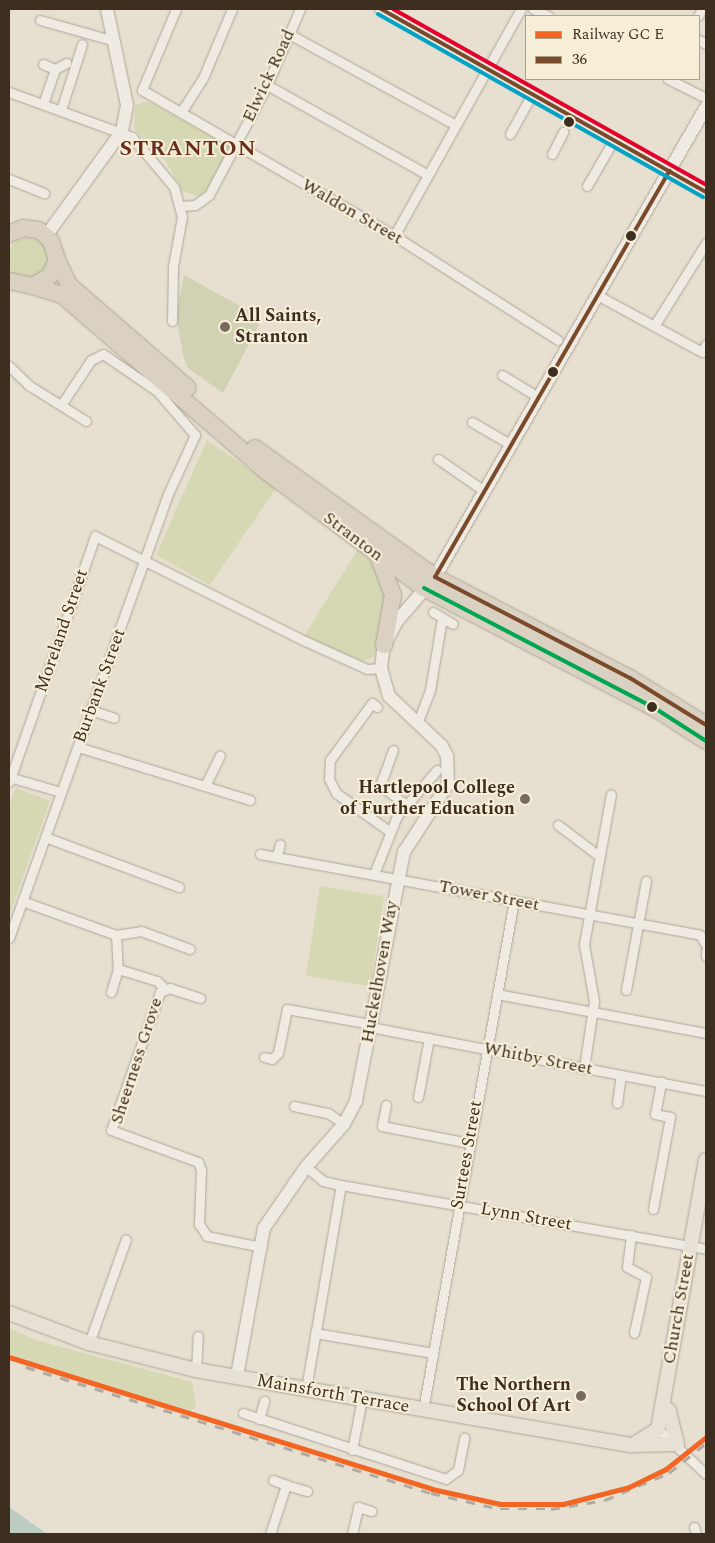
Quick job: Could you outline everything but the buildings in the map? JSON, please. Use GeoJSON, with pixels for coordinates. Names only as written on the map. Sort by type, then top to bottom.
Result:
{"type":"FeatureCollection","features":[{"type":"Feature","properties":{"kind":"highway"},"geometry":{"type":"LineString","coordinates":[[10,231],[31,228],[46,236]]}},
{"type":"Feature","properties":{"kind":"highway","name":"Stranton"},"geometry":{"type":"LineString","coordinates":[[46,236],[69,285],[240,436],[429,583]]}},
{"type":"Feature","properties":{"kind":"highway"},"geometry":{"type":"LineString","coordinates":[[17,285],[50,276],[57,260]]}},
{"type":"Feature","properties":{"kind":"highway","name":"Stranton"},"geometry":{"type":"LineString","coordinates":[[17,285],[62,295],[267,472],[378,556],[653,707],[706,741]]}},
{"type":"Feature","properties":{"kind":"highway"},"geometry":{"type":"LineString","coordinates":[[378,556],[393,595],[384,645]]}},
{"type":"Feature","properties":{"kind":"highway"},"geometry":{"type":"LineString","coordinates":[[429,583],[630,678],[706,724]]}},
{"type":"Feature","properties":{"kind":"main road","name":"Church Street"},"geometry":{"type":"LineString","coordinates":[[658,1429],[706,1160]]}},
{"type":"Feature","properties":{"kind":"main road","name":"Mainsforth Terrace"},"geometry":{"type":"LineString","coordinates":[[9,1314],[90,1343],[196,1370],[632,1445],[677,1444]]}},
{"type":"Feature","properties":{"kind":"main road"},"geometry":{"type":"LineString","coordinates":[[663,1405],[669,1411],[677,1444]]}},
{"type":"Feature","properties":{"kind":"main road"},"geometry":{"type":"LineString","coordinates":[[632,1445],[658,1429]]}},
{"type":"Feature","properties":{"kind":"street"},"geometry":{"type":"LineString","coordinates":[[46,236],[122,131],[127,105],[110,40],[107,9]]}},
{"type":"Feature","properties":{"kind":"street","name":"Waldon Street"},"geometry":{"type":"LineString","coordinates":[[176,9],[142,90],[394,236],[558,340]]}},
{"type":"Feature","properties":{"kind":"street"},"geometry":{"type":"LineString","coordinates":[[181,112],[203,78],[232,9]]}},
{"type":"Feature","properties":{"kind":"street","name":"Elwick Road"},"geometry":{"type":"LineString","coordinates":[[181,206],[195,205],[209,195],[267,85],[300,9]]}},
{"type":"Feature","properties":{"kind":"street"},"geometry":{"type":"LineString","coordinates":[[380,9],[706,192]]}},
{"type":"Feature","properties":{"kind":"street"},"geometry":{"type":"LineString","coordinates":[[394,236],[520,9]]}},
{"type":"Feature","properties":{"kind":"street"},"geometry":{"type":"LineString","coordinates":[[533,9],[546,15]]}},
{"type":"Feature","properties":{"kind":"street"},"geometry":{"type":"LineString","coordinates":[[40,20],[110,40]]}},
{"type":"Feature","properties":{"kind":"street"},"geometry":{"type":"LineString","coordinates":[[289,34],[456,125]]}},
{"type":"Feature","properties":{"kind":"street"},"geometry":{"type":"LineString","coordinates":[[61,110],[82,44]]}},
{"type":"Feature","properties":{"kind":"street"},"geometry":{"type":"LineString","coordinates":[[44,104],[55,69],[66,63]]}},
{"type":"Feature","properties":{"kind":"street"},"geometry":{"type":"LineString","coordinates":[[44,64],[55,69]]}},
{"type":"Feature","properties":{"kind":"street"},"geometry":{"type":"LineString","coordinates":[[670,80],[706,98]]}},
{"type":"Feature","properties":{"kind":"street"},"geometry":{"type":"LineString","coordinates":[[267,85],[428,175]]}},
{"type":"Feature","properties":{"kind":"street"},"geometry":{"type":"LineString","coordinates":[[9,92],[122,131],[160,170],[181,206],[182,230],[173,266],[172,321]]}},
{"type":"Feature","properties":{"kind":"street"},"geometry":{"type":"LineString","coordinates":[[510,134],[532,94]]}},
{"type":"Feature","properties":{"kind":"street","name":"Huckelhoven Way"},"geometry":{"type":"LineString","coordinates":[[237,1376],[264,1228],[306,1167],[344,1124],[356,1101],[397,878],[404,852],[448,784],[447,756],[442,746],[389,696],[380,668],[384,645],[394,626],[429,583],[706,107]]}},
{"type":"Feature","properties":{"kind":"street"},"geometry":{"type":"LineString","coordinates":[[552,154],[564,132]]}},
{"type":"Feature","properties":{"kind":"street"},"geometry":{"type":"LineString","coordinates":[[587,186],[613,141]]}},
{"type":"Feature","properties":{"kind":"street"},"geometry":{"type":"LineString","coordinates":[[9,179],[44,193]]}},
{"type":"Feature","properties":{"kind":"street"},"geometry":{"type":"LineString","coordinates":[[654,326],[706,243]]}},
{"type":"Feature","properties":{"kind":"street"},"geometry":{"type":"LineString","coordinates":[[597,295],[654,326],[704,348]]}},
{"type":"Feature","properties":{"kind":"street","name":"Burbank Street"},"geometry":{"type":"LineString","coordinates":[[9,938],[144,560],[195,435],[156,391],[130,369],[103,354],[91,360],[61,405]]}},
{"type":"Feature","properties":{"kind":"street"},"geometry":{"type":"LineString","coordinates":[[9,366],[61,405],[86,420]]}},
{"type":"Feature","properties":{"kind":"street"},"geometry":{"type":"LineString","coordinates":[[502,375],[538,397]]}},
{"type":"Feature","properties":{"kind":"street"},"geometry":{"type":"LineString","coordinates":[[472,422],[510,444]]}},
{"type":"Feature","properties":{"kind":"street"},"geometry":{"type":"LineString","coordinates":[[438,459],[483,490]]}},
{"type":"Feature","properties":{"kind":"street","name":"Moreland Street"},"geometry":{"type":"LineString","coordinates":[[9,778],[95,536],[144,560]]}},
{"type":"Feature","properties":{"kind":"street"},"geometry":{"type":"LineString","coordinates":[[144,560],[353,663],[380,668]]}},
{"type":"Feature","properties":{"kind":"street"},"geometry":{"type":"LineString","coordinates":[[433,612],[453,624]]}},
{"type":"Feature","properties":{"kind":"street"},"geometry":{"type":"LineString","coordinates":[[417,724],[430,690],[442,618]]}},
{"type":"Feature","properties":{"kind":"street"},"geometry":{"type":"LineString","coordinates":[[377,708],[372,703],[330,760],[329,779],[336,794],[389,831]]}},
{"type":"Feature","properties":{"kind":"street"},"geometry":{"type":"LineString","coordinates":[[91,710],[114,718]]}},
{"type":"Feature","properties":{"kind":"street"},"geometry":{"type":"LineString","coordinates":[[78,747],[250,800]]}},
{"type":"Feature","properties":{"kind":"street"},"geometry":{"type":"LineString","coordinates":[[393,750],[380,785],[408,806]]}},
{"type":"Feature","properties":{"kind":"street"},"geometry":{"type":"LineString","coordinates":[[205,786],[220,755]]}},
{"type":"Feature","properties":{"kind":"street"},"geometry":{"type":"LineString","coordinates":[[374,874],[389,831],[436,770]]}},
{"type":"Feature","properties":{"kind":"street"},"geometry":{"type":"LineString","coordinates":[[9,778],[61,792]]}},
{"type":"Feature","properties":{"kind":"street"},"geometry":{"type":"LineString","coordinates":[[429,780],[436,787]]}},
{"type":"Feature","properties":{"kind":"street"},"geometry":{"type":"LineString","coordinates":[[584,1068],[594,1013],[584,944],[611,794]]}},
{"type":"Feature","properties":{"kind":"street"},"geometry":{"type":"LineString","coordinates":[[558,826],[599,856]]}},
{"type":"Feature","properties":{"kind":"street"},"geometry":{"type":"LineString","coordinates":[[45,837],[179,887]]}},
{"type":"Feature","properties":{"kind":"street"},"geometry":{"type":"LineString","coordinates":[[278,856],[280,844]]}},
{"type":"Feature","properties":{"kind":"street","name":"Tower Street"},"geometry":{"type":"LineString","coordinates":[[260,854],[700,935],[706,945]]}},
{"type":"Feature","properties":{"kind":"street"},"geometry":{"type":"LineString","coordinates":[[626,990],[646,881]]}},
{"type":"Feature","properties":{"kind":"street","name":"Surtees Street"},"geometry":{"type":"LineString","coordinates":[[423,1410],[469,1143],[514,900]]}},
{"type":"Feature","properties":{"kind":"street"},"geometry":{"type":"LineString","coordinates":[[22,901],[116,935],[141,931],[190,949]]}},
{"type":"Feature","properties":{"kind":"street"},"geometry":{"type":"LineString","coordinates":[[111,992],[118,969],[116,935]]}},
{"type":"Feature","properties":{"kind":"street"},"geometry":{"type":"LineString","coordinates":[[706,950],[706,956]]}},
{"type":"Feature","properties":{"kind":"street"},"geometry":{"type":"LineString","coordinates":[[118,969],[157,981],[165,989]]}},
{"type":"Feature","properties":{"kind":"street","name":"Sheerness Grove"},"geometry":{"type":"LineString","coordinates":[[200,998],[165,989],[111,1130],[198,1162],[201,1170],[200,1224],[207,1236],[262,1247]]}},
{"type":"Feature","properties":{"kind":"street"},"geometry":{"type":"LineString","coordinates":[[496,994],[706,1033]]}},
{"type":"Feature","properties":{"kind":"street","name":"Whitby Street"},"geometry":{"type":"LineString","coordinates":[[264,1057],[272,1059],[278,1053],[287,1009],[706,1091]]}},
{"type":"Feature","properties":{"kind":"street"},"geometry":{"type":"LineString","coordinates":[[418,1097],[429,1038]]}},
{"type":"Feature","properties":{"kind":"street"},"geometry":{"type":"LineString","coordinates":[[616,1103],[621,1074]]}},
{"type":"Feature","properties":{"kind":"street"},"geometry":{"type":"LineString","coordinates":[[653,1209],[670,1117],[655,1114],[661,1082]]}},
{"type":"Feature","properties":{"kind":"street"},"geometry":{"type":"LineString","coordinates":[[386,1104],[382,1126],[469,1143]]}},
{"type":"Feature","properties":{"kind":"street"},"geometry":{"type":"LineString","coordinates":[[294,1106],[328,1113],[344,1124]]}},
{"type":"Feature","properties":{"kind":"street","name":"Lynn Street"},"geometry":{"type":"LineString","coordinates":[[306,1167],[323,1181],[341,1185],[706,1249]]}},
{"type":"Feature","properties":{"kind":"street"},"geometry":{"type":"LineString","coordinates":[[306,1389],[341,1185]]}},
{"type":"Feature","properties":{"kind":"street"},"geometry":{"type":"LineString","coordinates":[[631,1235],[626,1267],[646,1277],[634,1334]]}},
{"type":"Feature","properties":{"kind":"street"},"geometry":{"type":"LineString","coordinates":[[90,1343],[126,1239]]}},
{"type":"Feature","properties":{"kind":"street"},"geometry":{"type":"LineString","coordinates":[[315,1333],[434,1353]]}},
{"type":"Feature","properties":{"kind":"street"},"geometry":{"type":"LineString","coordinates":[[196,1370],[198,1336]]}},
{"type":"Feature","properties":{"kind":"street"},"geometry":{"type":"LineString","coordinates":[[352,1450],[362,1399]]}},
{"type":"Feature","properties":{"kind":"street"},"geometry":{"type":"LineString","coordinates":[[259,1419],[264,1401]]}},
{"type":"Feature","properties":{"kind":"street"},"geometry":{"type":"LineString","coordinates":[[243,1413],[446,1479],[458,1470],[464,1438]]}},
{"type":"Feature","properties":{"kind":"street"},"geometry":{"type":"LineString","coordinates":[[658,1429],[677,1444],[706,1474]]}},
{"type":"Feature","properties":{"kind":"street"},"geometry":{"type":"LineString","coordinates":[[273,1480],[307,1491]]}},
{"type":"Feature","properties":{"kind":"street"},"geometry":{"type":"LineString","coordinates":[[270,1534],[286,1485]]}},
{"type":"Feature","properties":{"kind":"street"},"geometry":{"type":"LineString","coordinates":[[352,1534],[358,1507],[371,1511]]}},
{"type":"Feature","properties":{"kind":"green space"},"geometry":{"type":"Polygon","coordinates":[[[147,101],[230,146],[203,197],[182,191],[167,163],[134,129],[135,105],[147,101]]]}},
{"type":"Feature","properties":{"kind":"green space"},"geometry":{"type":"Polygon","coordinates":[[[32,238],[40,241],[46,247],[49,259],[46,271],[40,277],[24,280],[16,277],[10,271],[7,255],[10,247],[16,241],[32,238]]]}},
{"type":"Feature","properties":{"kind":"green space"},"geometry":{"type":"Polygon","coordinates":[[[184,275],[249,311],[259,325],[223,393],[188,368],[183,355],[176,315],[184,275]]]}},
{"type":"Feature","properties":{"kind":"green space"},"geometry":{"type":"Polygon","coordinates":[[[207,440],[276,488],[210,585],[156,555],[207,440]]]}},
{"type":"Feature","properties":{"kind":"green space"},"geometry":{"type":"Polygon","coordinates":[[[358,549],[376,561],[387,606],[374,657],[362,661],[304,636],[358,549]]]}},
{"type":"Feature","properties":{"kind":"green space"},"geometry":{"type":"Polygon","coordinates":[[[16,788],[50,801],[9,916],[9,805],[16,788]]]}},
{"type":"Feature","properties":{"kind":"green space"},"geometry":{"type":"Polygon","coordinates":[[[320,886],[384,896],[370,986],[306,976],[320,886]]]}},
{"type":"Feature","properties":{"kind":"green space"},"geometry":{"type":"Polygon","coordinates":[[[9,1328],[39,1341],[192,1382],[196,1406],[191,1411],[9,1354],[9,1328]]]}},
{"type":"Feature","properties":{"kind":"shaded area"},"geometry":{"type":"Polygon","coordinates":[[[9,1507],[47,1534],[9,1534],[9,1507]]]}},
{"type":"Feature","properties":{"kind":"railway"},"geometry":{"type":"LineString","coordinates":[[26,1367],[431,1493],[500,1509],[551,1509],[605,1500],[669,1473],[706,1443]]}},
{"type":"Feature","properties":{"kind":"transit line","name":"36"},"geometry":{"type":"LineString","coordinates":[[381,9],[706,192]]}},
{"type":"Feature","properties":{"kind":"transit line"},"geometry":{"type":"LineString","coordinates":[[393,9],[706,185]]}},
{"type":"Feature","properties":{"kind":"transit line"},"geometry":{"type":"LineString","coordinates":[[378,14],[703,197]]}},
{"type":"Feature","properties":{"kind":"transit line","name":"36"},"geometry":{"type":"LineString","coordinates":[[435,577],[669,171]]}},
{"type":"Feature","properties":{"kind":"transit line","name":"36"},"geometry":{"type":"LineString","coordinates":[[435,577],[630,678],[706,725]]}},
{"type":"Feature","properties":{"kind":"transit line"},"geometry":{"type":"LineString","coordinates":[[424,588],[653,707],[706,741]]}},
{"type":"Feature","properties":{"kind":"transit line"},"geometry":{"type":"LineString","coordinates":[[9,1357],[432,1489],[500,1504],[563,1504],[629,1487],[666,1469],[706,1437]]}},
{"type":"Feature","properties":{"kind":"place","name":"All Saints, Stranton"},"geometry":{"type":"Point","coordinates":[225,327]}},
{"type":"Feature","properties":{"kind":"place","name":"Hartlepool College of Further Education"},"geometry":{"type":"Point","coordinates":[525,799]}},
{"type":"Feature","properties":{"kind":"place","name":"The Northern School Of Art"},"geometry":{"type":"Point","coordinates":[581,1396]}},
{"type":"Feature","properties":{"kind":"district","name":"STRANTON"},"geometry":{"type":"Point","coordinates":[188,149]}}]}
